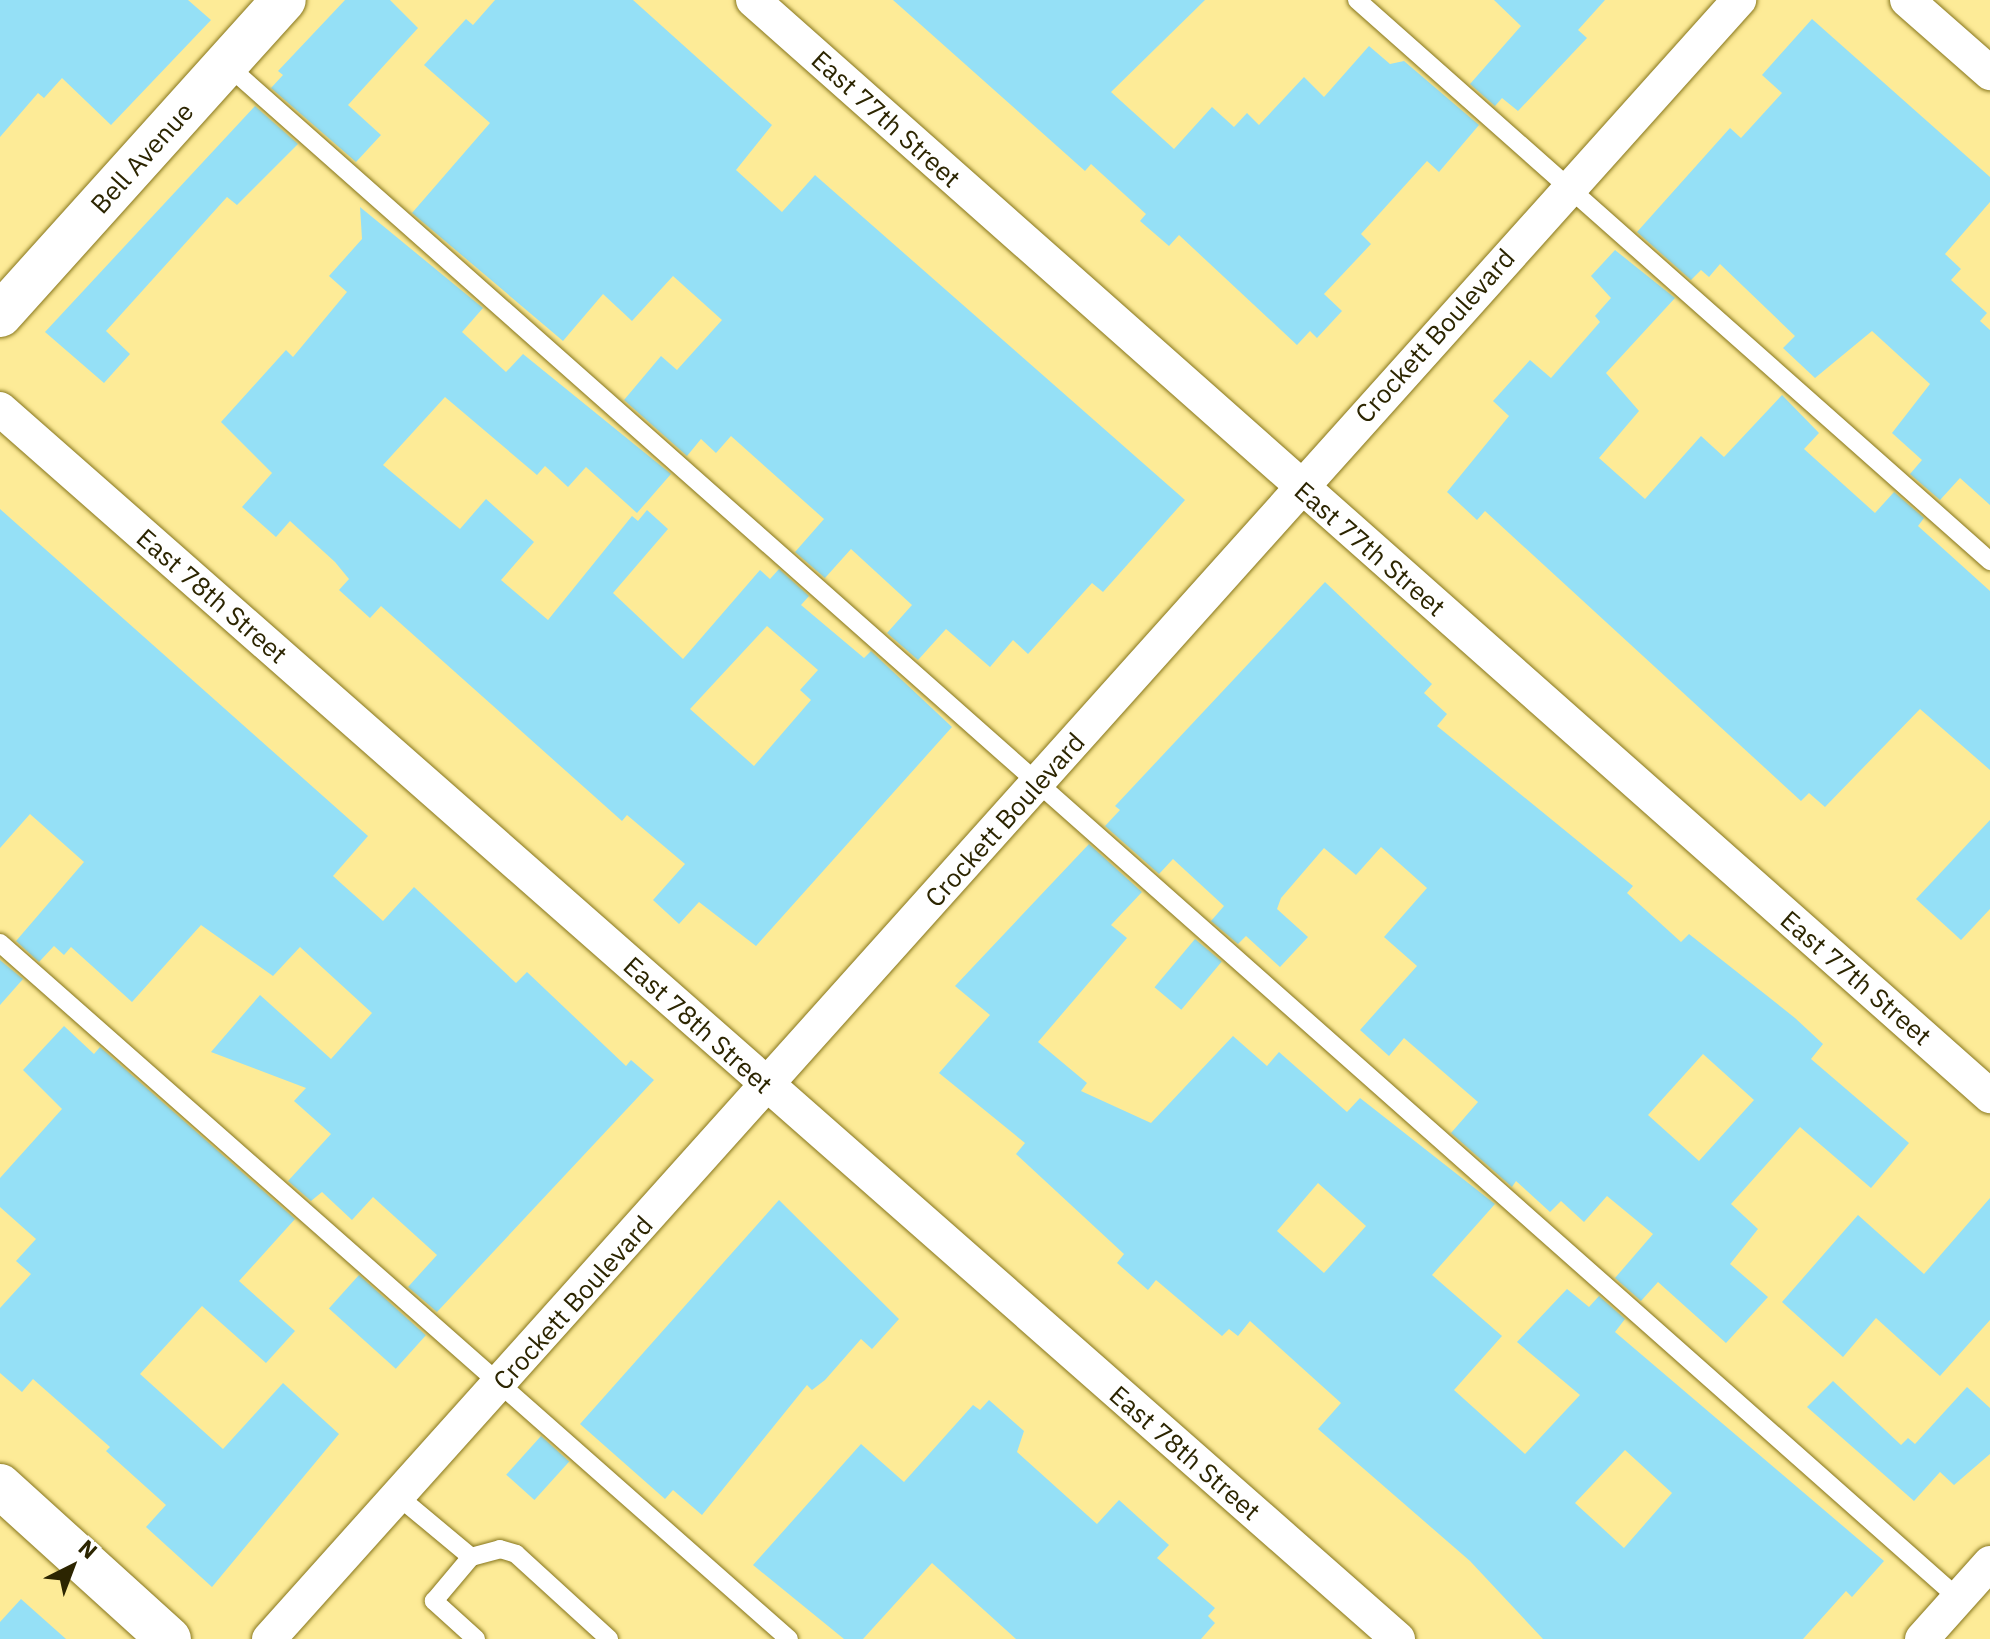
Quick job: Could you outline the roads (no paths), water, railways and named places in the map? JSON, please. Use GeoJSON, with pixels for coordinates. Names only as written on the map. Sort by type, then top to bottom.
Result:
{"type":"FeatureCollection","features":[{"type":"Feature","properties":{"kind":"street","name":"Bell Avenue"},"geometry":{"type":"LineString","coordinates":[[0,315],[284,0]]}},
{"type":"Feature","properties":{"kind":"street","name":"East 77th Street"},"geometry":{"type":"LineString","coordinates":[[753,0],[1299,487],[1990,1096]]}},
{"type":"Feature","properties":{"kind":"street","name":"Crockett Boulevard"},"geometry":{"type":"LineString","coordinates":[[269,1639],[768,1087],[1299,487],[1739,0]]}},
{"type":"Feature","properties":{"kind":"street"},"geometry":{"type":"LineString","coordinates":[[1907,0],[1990,73]]}},
{"type":"Feature","properties":{"kind":"street","name":"East 78th Street"},"geometry":{"type":"LineString","coordinates":[[0,409],[1398,1639]]}},
{"type":"Feature","properties":{"kind":"street"},"geometry":{"type":"LineString","coordinates":[[0,1486],[169,1639]]}},
{"type":"Feature","properties":{"kind":"street"},"geometry":{"type":"LineString","coordinates":[[1922,1639],[1990,1563]]}},
{"type":"Feature","properties":{"kind":"lane"},"geometry":{"type":"LineString","coordinates":[[1357,0],[1990,561]]}},
{"type":"Feature","properties":{"kind":"lane"},"geometry":{"type":"LineString","coordinates":[[226,64],[1958,1598]]}},
{"type":"Feature","properties":{"kind":"lane"},"geometry":{"type":"LineString","coordinates":[[0,943],[789,1639]]}},
{"type":"Feature","properties":{"kind":"lane"},"geometry":{"type":"LineString","coordinates":[[399,1497],[471,1557]]}},
{"type":"Feature","properties":{"kind":"lane"},"geometry":{"type":"LineString","coordinates":[[476,1639],[434,1601],[471,1557],[500,1549],[516,1554],[609,1639]]}}]}
